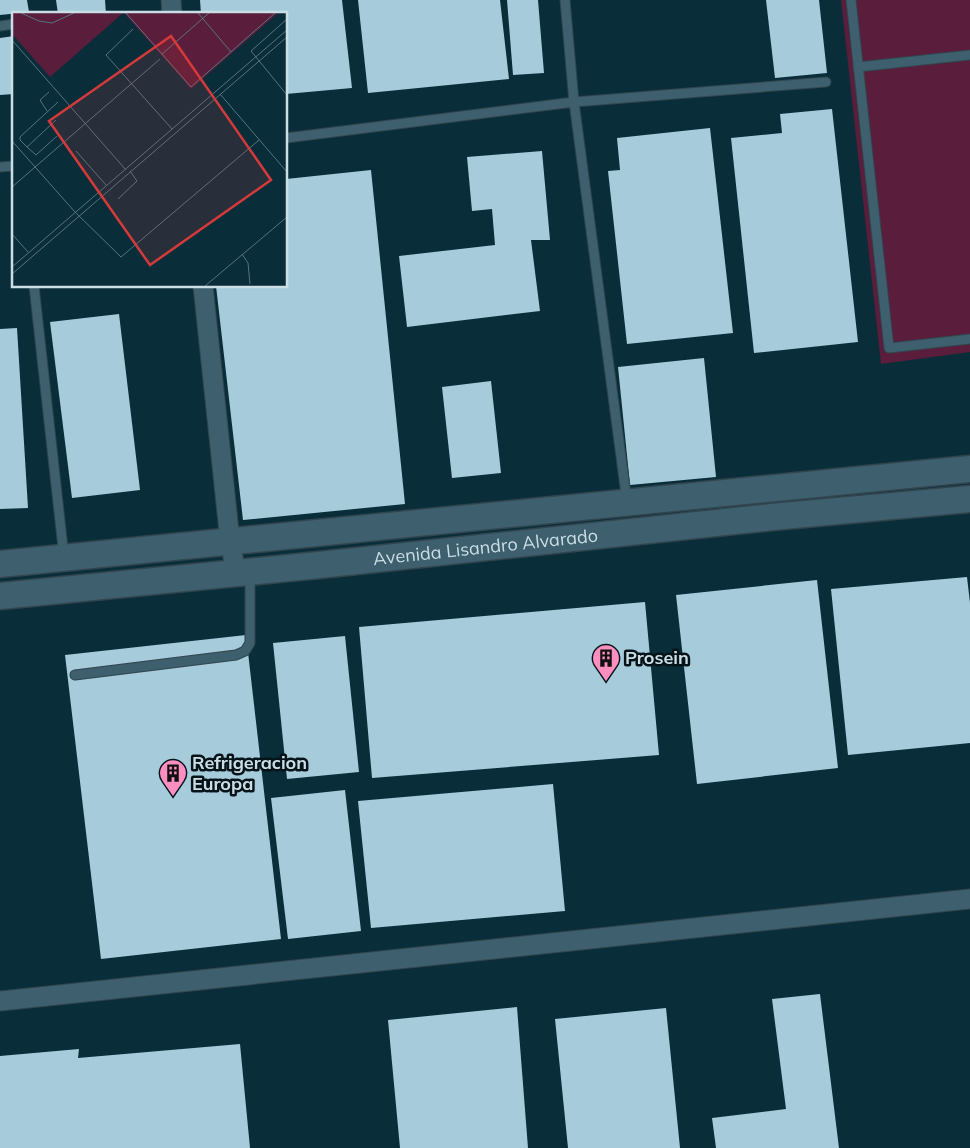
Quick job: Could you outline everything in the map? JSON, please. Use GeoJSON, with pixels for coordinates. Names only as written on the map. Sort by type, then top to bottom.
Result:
{"type":"FeatureCollection","features":[{"type":"Feature","properties":{"kind":"street"},"geometry":{"type":"LineString","coordinates":[[203,288],[230,541],[243,572]]}},
{"type":"Feature","properties":{"kind":"street","name":"Avenida Lisandro Alvarado"},"geometry":{"type":"LineString","coordinates":[[0,564],[970,469]]}},
{"type":"Feature","properties":{"kind":"street","name":"Avenida Lisandro Alvarado"},"geometry":{"type":"LineString","coordinates":[[0,596],[772,517],[970,499]]}},
{"type":"Feature","properties":{"kind":"street"},"geometry":{"type":"LineString","coordinates":[[0,1001],[970,899]]}},
{"type":"Feature","properties":{"kind":"lane"},"geometry":{"type":"LineString","coordinates":[[565,0],[574,102],[627,502]]}},
{"type":"Feature","properties":{"kind":"lane"},"geometry":{"type":"LineString","coordinates":[[851,0],[888,348],[970,339]]}},
{"type":"Feature","properties":{"kind":"lane"},"geometry":{"type":"LineString","coordinates":[[858,68],[970,55]]}},
{"type":"Feature","properties":{"kind":"lane"},"geometry":{"type":"LineString","coordinates":[[288,138],[574,102],[826,82]]}},
{"type":"Feature","properties":{"kind":"lane"},"geometry":{"type":"LineString","coordinates":[[34,288],[64,558]]}},
{"type":"Feature","properties":{"kind":"lane"},"geometry":{"type":"LineString","coordinates":[[75,674],[236,655],[245,651],[250,643],[243,572]]}},
{"type":"Feature","properties":{"kind":"shaded area"},"geometry":{"type":"Polygon","coordinates":[[[841,0],[970,0],[970,352],[881,364],[841,0]]]}},
{"type":"Feature","properties":{"kind":"building"},"geometry":{"type":"Polygon","coordinates":[[[0,0],[27,0],[29,12],[12,12],[12,14],[0,15],[0,0]]]}},
{"type":"Feature","properties":{"kind":"building"},"geometry":{"type":"Polygon","coordinates":[[[56,0],[105,0],[106,12],[58,12],[56,0]]]}},
{"type":"Feature","properties":{"kind":"building"},"geometry":{"type":"Polygon","coordinates":[[[200,0],[342,0],[352,88],[288,94],[288,12],[201,12],[200,0]]]}},
{"type":"Feature","properties":{"kind":"building"},"geometry":{"type":"Polygon","coordinates":[[[358,0],[500,0],[509,79],[368,93],[358,0]]]}},
{"type":"Feature","properties":{"kind":"building"},"geometry":{"type":"Polygon","coordinates":[[[507,0],[538,0],[544,73],[513,75],[507,0]]]}},
{"type":"Feature","properties":{"kind":"building"},"geometry":{"type":"Polygon","coordinates":[[[766,0],[819,0],[827,73],[775,78],[766,0]]]}},
{"type":"Feature","properties":{"kind":"building"},"geometry":{"type":"Polygon","coordinates":[[[12,36],[12,94],[0,95],[0,38],[12,36]]]}},
{"type":"Feature","properties":{"kind":"building"},"geometry":{"type":"Polygon","coordinates":[[[832,109],[858,342],[754,353],[731,138],[782,133],[780,114],[832,109]]]}},
{"type":"Feature","properties":{"kind":"building"},"geometry":{"type":"Polygon","coordinates":[[[710,128],[733,333],[627,344],[608,171],[620,170],[617,138],[710,128]]]}},
{"type":"Feature","properties":{"kind":"building"},"geometry":{"type":"Polygon","coordinates":[[[542,151],[550,240],[531,240],[540,311],[407,327],[399,256],[495,245],[492,209],[472,211],[467,157],[542,151]]]}},
{"type":"Feature","properties":{"kind":"building"},"geometry":{"type":"Polygon","coordinates":[[[371,170],[405,504],[243,520],[216,288],[288,288],[288,179],[371,170]]]}},
{"type":"Feature","properties":{"kind":"building"},"geometry":{"type":"Polygon","coordinates":[[[119,314],[140,490],[72,498],[50,322],[119,314]]]}},
{"type":"Feature","properties":{"kind":"building"},"geometry":{"type":"Polygon","coordinates":[[[17,328],[28,508],[0,509],[0,329],[17,328]]]}},
{"type":"Feature","properties":{"kind":"building"},"geometry":{"type":"Polygon","coordinates":[[[704,358],[716,477],[630,485],[618,367],[704,358]]]}},
{"type":"Feature","properties":{"kind":"building"},"geometry":{"type":"Polygon","coordinates":[[[491,381],[501,473],[452,478],[442,387],[491,381]]]}},
{"type":"Feature","properties":{"kind":"building"},"geometry":{"type":"Polygon","coordinates":[[[967,577],[970,603],[970,743],[848,755],[831,589],[967,577]]]}},
{"type":"Feature","properties":{"kind":"building"},"geometry":{"type":"Polygon","coordinates":[[[817,580],[838,768],[697,784],[676,595],[817,580]]]}},
{"type":"Feature","properties":{"kind":"building"},"geometry":{"type":"Polygon","coordinates":[[[645,602],[659,755],[372,778],[359,627],[645,602]]]}},
{"type":"Feature","properties":{"kind":"building","name":"Refrigeracion Europa"},"geometry":{"type":"Polygon","coordinates":[[[246,635],[281,939],[101,959],[65,655],[246,635]]]}},
{"type":"Feature","properties":{"kind":"building"},"geometry":{"type":"Polygon","coordinates":[[[345,636],[359,772],[287,779],[273,643],[345,636]]]}},
{"type":"Feature","properties":{"kind":"building"},"geometry":{"type":"Polygon","coordinates":[[[553,784],[565,911],[371,928],[358,801],[553,784]]]}},
{"type":"Feature","properties":{"kind":"building"},"geometry":{"type":"Polygon","coordinates":[[[345,790],[361,931],[288,939],[271,798],[345,790]]]}},
{"type":"Feature","properties":{"kind":"building"},"geometry":{"type":"Polygon","coordinates":[[[820,994],[839,1148],[716,1148],[712,1118],[786,1109],[772,999],[820,994]]]}},
{"type":"Feature","properties":{"kind":"building"},"geometry":{"type":"Polygon","coordinates":[[[517,1007],[528,1148],[400,1148],[388,1020],[517,1007]]]}},
{"type":"Feature","properties":{"kind":"building"},"geometry":{"type":"Polygon","coordinates":[[[666,1008],[680,1148],[568,1148],[555,1019],[666,1008]]]}},
{"type":"Feature","properties":{"kind":"building"},"geometry":{"type":"Polygon","coordinates":[[[240,1044],[250,1148],[0,1148],[0,1056],[79,1049],[78,1058],[240,1044]]]}},
{"type":"Feature","properties":{"kind":"place","name":"Prosein"},"geometry":{"type":"Point","coordinates":[606,682]}},
{"type":"Feature","properties":{"kind":"place","name":"Refrigeracion Europa"},"geometry":{"type":"Point","coordinates":[173,797]}}]}
